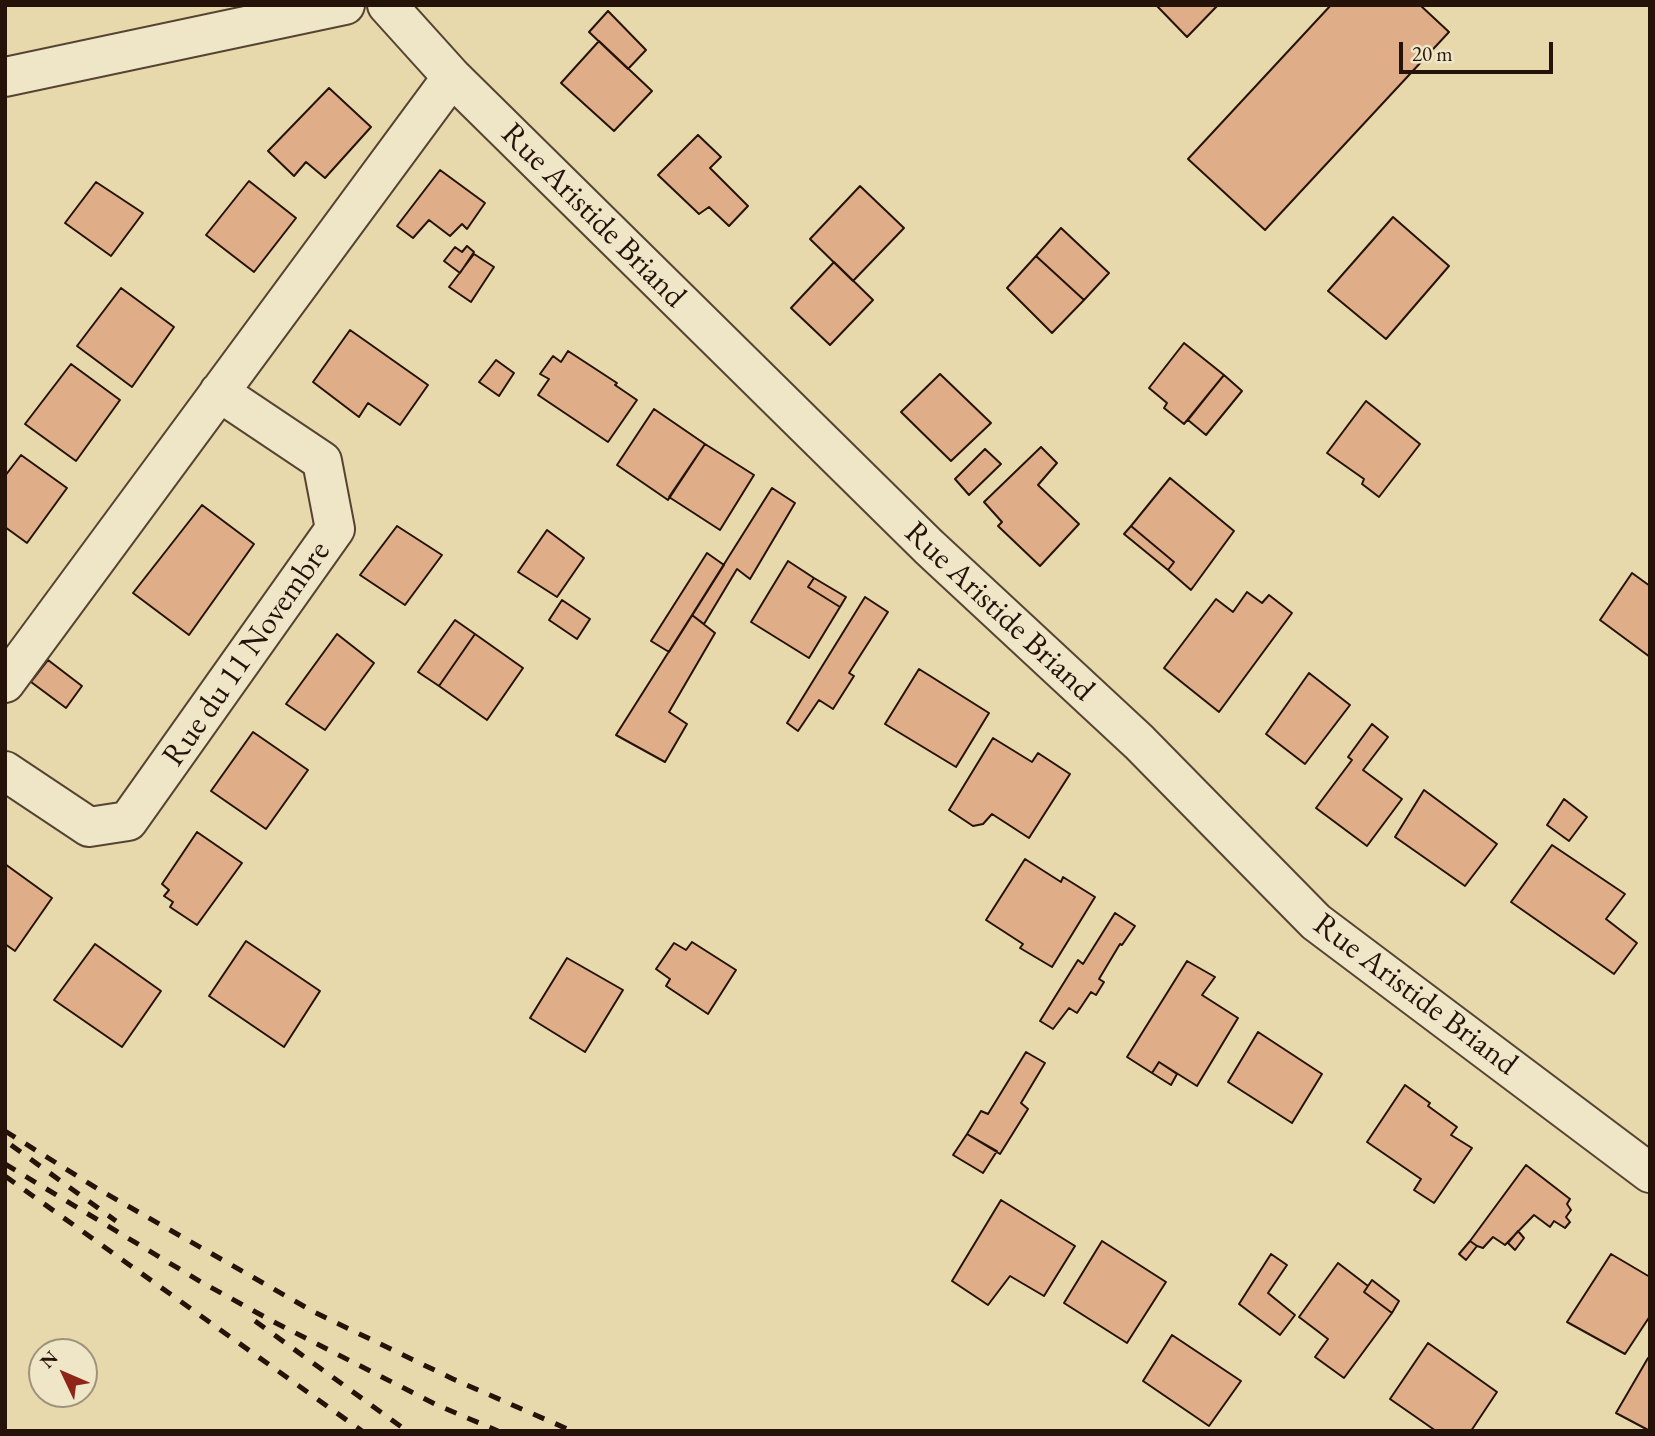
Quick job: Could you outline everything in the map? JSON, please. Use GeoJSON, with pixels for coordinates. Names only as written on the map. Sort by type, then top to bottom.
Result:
{"type":"FeatureCollection","features":[{"type":"Feature","properties":{"kind":"street"},"geometry":{"type":"LineString","coordinates":[[5,77],[345,5]]}},
{"type":"Feature","properties":{"kind":"street","name":"Rue Aristide Briand"},"geometry":{"type":"LineString","coordinates":[[387,5],[452,77],[929,547],[1139,742],[1316,922],[1650,1174]]}},
{"type":"Feature","properties":{"kind":"street"},"geometry":{"type":"LineString","coordinates":[[5,683],[452,77]]}},
{"type":"Feature","properties":{"kind":"street","name":"Rue du 11 Novembre"},"geometry":{"type":"LineString","coordinates":[[5,771],[89,827],[128,821],[335,529],[322,461],[219,392]]}},
{"type":"Feature","properties":{"kind":"building"},"geometry":{"type":"Polygon","coordinates":[[[1156,5],[1218,5],[1187,37],[1156,5]]]}},
{"type":"Feature","properties":{"kind":"building"},"geometry":{"type":"Polygon","coordinates":[[[1331,5],[1420,5],[1449,32],[1265,230],[1188,159],[1331,5]]]}},
{"type":"Feature","properties":{"kind":"building"},"geometry":{"type":"Polygon","coordinates":[[[608,11],[646,50],[628,69],[589,32],[608,11]]]}},
{"type":"Feature","properties":{"kind":"building"},"geometry":{"type":"Polygon","coordinates":[[[599,41],[652,91],[614,131],[561,83],[599,41]]]}},
{"type":"Feature","properties":{"kind":"building"},"geometry":{"type":"Polygon","coordinates":[[[329,88],[371,127],[325,178],[306,162],[294,176],[268,151],[329,88]]]}},
{"type":"Feature","properties":{"kind":"building"},"geometry":{"type":"Polygon","coordinates":[[[698,135],[721,157],[710,168],[748,206],[729,226],[709,207],[699,214],[658,175],[698,135]]]}},
{"type":"Feature","properties":{"kind":"building"},"geometry":{"type":"Polygon","coordinates":[[[440,170],[485,203],[467,229],[462,224],[450,236],[429,220],[413,238],[397,226],[440,170]]]}},
{"type":"Feature","properties":{"kind":"building"},"geometry":{"type":"Polygon","coordinates":[[[249,181],[296,218],[254,272],[206,235],[249,181]]]}},
{"type":"Feature","properties":{"kind":"building"},"geometry":{"type":"Polygon","coordinates":[[[96,182],[143,213],[111,256],[65,223],[96,182]]]}},
{"type":"Feature","properties":{"kind":"building"},"geometry":{"type":"Polygon","coordinates":[[[860,186],[904,228],[853,281],[810,239],[860,186]]]}},
{"type":"Feature","properties":{"kind":"building"},"geometry":{"type":"Polygon","coordinates":[[[1393,217],[1449,266],[1386,339],[1328,291],[1393,217]]]}},
{"type":"Feature","properties":{"kind":"building"},"geometry":{"type":"Polygon","coordinates":[[[1061,228],[1109,273],[1084,300],[1036,256],[1061,228]]]}},
{"type":"Feature","properties":{"kind":"building"},"geometry":{"type":"Polygon","coordinates":[[[467,246],[474,252],[460,273],[444,261],[455,247],[462,252],[467,246]]]}},
{"type":"Feature","properties":{"kind":"building"},"geometry":{"type":"Polygon","coordinates":[[[474,254],[494,267],[471,302],[449,287],[474,254]]]}},
{"type":"Feature","properties":{"kind":"building"},"geometry":{"type":"Polygon","coordinates":[[[1036,256],[1084,300],[1052,333],[1007,288],[1036,256]]]}},
{"type":"Feature","properties":{"kind":"building"},"geometry":{"type":"Polygon","coordinates":[[[834,262],[873,300],[830,345],[791,308],[834,262]]]}},
{"type":"Feature","properties":{"kind":"building"},"geometry":{"type":"Polygon","coordinates":[[[121,288],[174,327],[132,387],[77,346],[121,288]]]}},
{"type":"Feature","properties":{"kind":"building"},"geometry":{"type":"Polygon","coordinates":[[[350,330],[428,385],[400,425],[368,403],[359,417],[313,382],[350,330]]]}},
{"type":"Feature","properties":{"kind":"building"},"geometry":{"type":"Polygon","coordinates":[[[1184,343],[1224,375],[1184,424],[1164,408],[1167,403],[1149,388],[1184,343]]]}},
{"type":"Feature","properties":{"kind":"building"},"geometry":{"type":"Polygon","coordinates":[[[568,351],[617,383],[615,385],[637,400],[608,442],[538,395],[549,379],[540,374],[553,356],[561,362],[568,351]]]}},
{"type":"Feature","properties":{"kind":"building"},"geometry":{"type":"Polygon","coordinates":[[[496,360],[514,373],[499,396],[479,382],[496,360]]]}},
{"type":"Feature","properties":{"kind":"building"},"geometry":{"type":"Polygon","coordinates":[[[71,364],[120,400],[76,461],[25,424],[71,364]]]}},
{"type":"Feature","properties":{"kind":"building"},"geometry":{"type":"Polygon","coordinates":[[[940,374],[991,423],[951,461],[901,412],[940,374]]]}},
{"type":"Feature","properties":{"kind":"building"},"geometry":{"type":"Polygon","coordinates":[[[1224,375],[1242,391],[1206,435],[1188,420],[1224,375]]]}},
{"type":"Feature","properties":{"kind":"building"},"geometry":{"type":"Polygon","coordinates":[[[1366,401],[1420,444],[1379,497],[1362,484],[1364,479],[1327,453],[1366,401]]]}},
{"type":"Feature","properties":{"kind":"building"},"geometry":{"type":"Polygon","coordinates":[[[654,409],[705,444],[668,500],[617,465],[654,409]]]}},
{"type":"Feature","properties":{"kind":"building"},"geometry":{"type":"Polygon","coordinates":[[[705,444],[754,475],[720,530],[669,497],[705,444]]]}},
{"type":"Feature","properties":{"kind":"building"},"geometry":{"type":"Polygon","coordinates":[[[1041,447],[1057,463],[1038,485],[1079,524],[1040,566],[998,526],[1002,522],[984,502],[1041,447]]]}},
{"type":"Feature","properties":{"kind":"building"},"geometry":{"type":"Polygon","coordinates":[[[985,449],[1001,464],[969,495],[955,479],[985,449]]]}},
{"type":"Feature","properties":{"kind":"building"},"geometry":{"type":"Polygon","coordinates":[[[21,455],[67,488],[27,543],[5,527],[5,476],[21,455]]]}},
{"type":"Feature","properties":{"kind":"building"},"geometry":{"type":"Polygon","coordinates":[[[1170,478],[1234,531],[1191,590],[1168,570],[1174,562],[1131,526],[1170,478]]]}},
{"type":"Feature","properties":{"kind":"building"},"geometry":{"type":"Polygon","coordinates":[[[772,488],[795,503],[750,579],[737,569],[704,624],[692,615],[772,488]]]}},
{"type":"Feature","properties":{"kind":"building"},"geometry":{"type":"Polygon","coordinates":[[[202,505],[254,544],[189,635],[133,593],[202,505]]]}},
{"type":"Feature","properties":{"kind":"building"},"geometry":{"type":"Polygon","coordinates":[[[397,526],[442,555],[405,605],[360,575],[397,526]]]}},
{"type":"Feature","properties":{"kind":"building"},"geometry":{"type":"Polygon","coordinates":[[[1131,526],[1174,562],[1168,570],[1124,534],[1131,526]]]}},
{"type":"Feature","properties":{"kind":"building"},"geometry":{"type":"Polygon","coordinates":[[[547,530],[584,558],[557,597],[518,572],[547,530]]]}},
{"type":"Feature","properties":{"kind":"building"},"geometry":{"type":"Polygon","coordinates":[[[707,553],[724,565],[669,652],[651,641],[707,553]]]}},
{"type":"Feature","properties":{"kind":"building"},"geometry":{"type":"Polygon","coordinates":[[[788,561],[814,578],[808,587],[840,607],[809,658],[751,622],[788,561]]]}},
{"type":"Feature","properties":{"kind":"building"},"geometry":{"type":"Polygon","coordinates":[[[1632,573],[1650,586],[1650,657],[1600,620],[1632,573]]]}},
{"type":"Feature","properties":{"kind":"building"},"geometry":{"type":"Polygon","coordinates":[[[814,578],[846,597],[840,607],[808,587],[814,578]]]}},
{"type":"Feature","properties":{"kind":"building"},"geometry":{"type":"Polygon","coordinates":[[[1247,592],[1262,603],[1269,595],[1292,613],[1219,712],[1164,668],[1216,599],[1233,612],[1247,592]]]}},
{"type":"Feature","properties":{"kind":"building"},"geometry":{"type":"Polygon","coordinates":[[[865,597],[888,612],[849,673],[854,676],[833,709],[819,700],[798,731],[787,723],[865,597]]]}},
{"type":"Feature","properties":{"kind":"building"},"geometry":{"type":"Polygon","coordinates":[[[562,600],[590,619],[577,639],[549,620],[562,600]]]}},
{"type":"Feature","properties":{"kind":"building"},"geometry":{"type":"Polygon","coordinates":[[[692,615],[715,633],[669,712],[687,724],[665,762],[616,735],[692,615]]]}},
{"type":"Feature","properties":{"kind":"building"},"geometry":{"type":"Polygon","coordinates":[[[455,620],[475,634],[439,686],[418,672],[455,620]]]}},
{"type":"Feature","properties":{"kind":"building"},"geometry":{"type":"Polygon","coordinates":[[[337,634],[374,663],[325,730],[286,704],[337,634]]]}},
{"type":"Feature","properties":{"kind":"building"},"geometry":{"type":"Polygon","coordinates":[[[475,634],[523,668],[487,720],[439,686],[475,634]]]}},
{"type":"Feature","properties":{"kind":"building"},"geometry":{"type":"Polygon","coordinates":[[[48,660],[82,686],[66,708],[31,682],[48,660]]]}},
{"type":"Feature","properties":{"kind":"building"},"geometry":{"type":"Polygon","coordinates":[[[919,669],[989,713],[956,767],[885,724],[919,669]]]}},
{"type":"Feature","properties":{"kind":"building"},"geometry":{"type":"Polygon","coordinates":[[[1309,673],[1350,705],[1305,764],[1266,734],[1309,673]]]}},
{"type":"Feature","properties":{"kind":"building"},"geometry":{"type":"Polygon","coordinates":[[[1372,724],[1388,737],[1363,770],[1402,799],[1367,846],[1316,808],[1352,760],[1348,757],[1372,724]]]}},
{"type":"Feature","properties":{"kind":"building"},"geometry":{"type":"Polygon","coordinates":[[[253,732],[308,770],[266,829],[211,791],[253,732]]]}},
{"type":"Feature","properties":{"kind":"building"},"geometry":{"type":"Polygon","coordinates":[[[993,738],[1032,762],[1038,753],[1070,774],[1029,838],[992,814],[983,824],[973,826],[949,810],[993,738]]]}},
{"type":"Feature","properties":{"kind":"building"},"geometry":{"type":"Polygon","coordinates":[[[1424,790],[1497,844],[1465,886],[1395,837],[1424,790]]]}},
{"type":"Feature","properties":{"kind":"building"},"geometry":{"type":"Polygon","coordinates":[[[1564,799],[1587,817],[1569,841],[1547,825],[1564,799]]]}},
{"type":"Feature","properties":{"kind":"building"},"geometry":{"type":"Polygon","coordinates":[[[197,832],[242,863],[197,925],[170,907],[173,902],[164,896],[169,890],[162,884],[197,832]]]}},
{"type":"Feature","properties":{"kind":"building"},"geometry":{"type":"Polygon","coordinates":[[[1552,845],[1625,894],[1606,919],[1637,943],[1614,974],[1511,902],[1552,845]]]}},
{"type":"Feature","properties":{"kind":"building"},"geometry":{"type":"Polygon","coordinates":[[[1025,859],[1061,882],[1063,877],[1095,897],[1052,967],[1020,948],[1023,944],[986,920],[1025,859]]]}},
{"type":"Feature","properties":{"kind":"building"},"geometry":{"type":"Polygon","coordinates":[[[5,864],[52,898],[15,951],[5,944],[5,864]]]}},
{"type":"Feature","properties":{"kind":"building"},"geometry":{"type":"Polygon","coordinates":[[[1115,913],[1135,926],[1122,945],[1120,944],[1099,979],[1104,982],[1096,995],[1091,992],[1077,1013],[1069,1008],[1053,1029],[1040,1021],[1078,960],[1083,964],[1115,913]]]}},
{"type":"Feature","properties":{"kind":"building"},"geometry":{"type":"Polygon","coordinates":[[[246,941],[320,991],[284,1047],[209,996],[246,941]]]}},
{"type":"Feature","properties":{"kind":"building"},"geometry":{"type":"Polygon","coordinates":[[[692,942],[736,970],[708,1014],[666,986],[670,979],[656,969],[674,943],[686,950],[692,942]]]}},
{"type":"Feature","properties":{"kind":"building"},"geometry":{"type":"Polygon","coordinates":[[[95,944],[161,991],[122,1047],[54,1000],[95,944]]]}},
{"type":"Feature","properties":{"kind":"building"},"geometry":{"type":"Polygon","coordinates":[[[567,958],[623,990],[585,1052],[530,1018],[567,958]]]}},
{"type":"Feature","properties":{"kind":"building"},"geometry":{"type":"Polygon","coordinates":[[[1187,961],[1215,977],[1202,995],[1238,1018],[1197,1086],[1159,1062],[1152,1073],[1127,1057],[1187,961]]]}},
{"type":"Feature","properties":{"kind":"building"},"geometry":{"type":"Polygon","coordinates":[[[1258,1032],[1322,1074],[1292,1123],[1228,1082],[1258,1032]]]}},
{"type":"Feature","properties":{"kind":"building"},"geometry":{"type":"Polygon","coordinates":[[[1026,1052],[1045,1063],[1021,1103],[1028,1109],[1000,1154],[967,1134],[981,1111],[988,1114],[1026,1052]]]}},
{"type":"Feature","properties":{"kind":"building"},"geometry":{"type":"Polygon","coordinates":[[[1159,1062],[1177,1074],[1171,1085],[1152,1073],[1159,1062]]]}},
{"type":"Feature","properties":{"kind":"building"},"geometry":{"type":"Polygon","coordinates":[[[1405,1085],[1457,1127],[1451,1135],[1472,1148],[1434,1203],[1414,1190],[1421,1179],[1367,1142],[1405,1085]]]}},
{"type":"Feature","properties":{"kind":"building"},"geometry":{"type":"Polygon","coordinates":[[[967,1134],[997,1151],[983,1173],[953,1155],[967,1134]]]}},
{"type":"Feature","properties":{"kind":"building"},"geometry":{"type":"Polygon","coordinates":[[[1526,1165],[1570,1199],[1567,1204],[1571,1210],[1566,1217],[1570,1222],[1565,1228],[1554,1221],[1550,1227],[1534,1215],[1505,1245],[1493,1237],[1483,1248],[1477,1246],[1470,1241],[1526,1165]]]}},
{"type":"Feature","properties":{"kind":"building"},"geometry":{"type":"Polygon","coordinates":[[[1001,1200],[1075,1246],[1044,1296],[1010,1276],[988,1305],[952,1281],[1001,1200]]]}},
{"type":"Feature","properties":{"kind":"building"},"geometry":{"type":"Polygon","coordinates":[[[1518,1231],[1524,1238],[1515,1250],[1508,1243],[1518,1231]]]}},
{"type":"Feature","properties":{"kind":"building"},"geometry":{"type":"Polygon","coordinates":[[[1102,1241],[1166,1282],[1127,1343],[1064,1303],[1102,1241]]]}},
{"type":"Feature","properties":{"kind":"building"},"geometry":{"type":"Polygon","coordinates":[[[1470,1241],[1477,1246],[1466,1260],[1459,1254],[1470,1241]]]}},
{"type":"Feature","properties":{"kind":"building"},"geometry":{"type":"Polygon","coordinates":[[[1271,1254],[1287,1265],[1268,1293],[1295,1315],[1280,1335],[1239,1304],[1271,1254]]]}},
{"type":"Feature","properties":{"kind":"building"},"geometry":{"type":"Polygon","coordinates":[[[1611,1254],[1650,1277],[1650,1316],[1625,1354],[1567,1322],[1611,1254]]]}},
{"type":"Feature","properties":{"kind":"building"},"geometry":{"type":"Polygon","coordinates":[[[1338,1263],[1368,1286],[1364,1292],[1392,1313],[1344,1378],[1315,1357],[1328,1339],[1299,1317],[1338,1263]]]}},
{"type":"Feature","properties":{"kind":"building"},"geometry":{"type":"Polygon","coordinates":[[[1372,1280],[1399,1301],[1392,1313],[1364,1292],[1372,1280]]]}},
{"type":"Feature","properties":{"kind":"building"},"geometry":{"type":"Polygon","coordinates":[[[1172,1335],[1241,1381],[1209,1426],[1143,1381],[1172,1335]]]}},
{"type":"Feature","properties":{"kind":"building"},"geometry":{"type":"Polygon","coordinates":[[[1428,1343],[1497,1392],[1471,1431],[1436,1431],[1390,1399],[1428,1343]]]}},
{"type":"Feature","properties":{"kind":"building"},"geometry":{"type":"Polygon","coordinates":[[[1648,1358],[1650,1359],[1650,1431],[1616,1413],[1648,1358]]]}},
{"type":"Feature","properties":{"kind":"railway"},"geometry":{"type":"LineString","coordinates":[[5,1131],[98,1189],[314,1312],[453,1379],[572,1431]]}},
{"type":"Feature","properties":{"kind":"railway"},"geometry":{"type":"LineString","coordinates":[[11,1145],[116,1221]]}},
{"type":"Feature","properties":{"kind":"railway"},"geometry":{"type":"LineString","coordinates":[[5,1164],[201,1282],[274,1322],[437,1405],[498,1431]]}},
{"type":"Feature","properties":{"kind":"railway"},"geometry":{"type":"LineString","coordinates":[[5,1176],[362,1431]]}},
{"type":"Feature","properties":{"kind":"railway"},"geometry":{"type":"LineString","coordinates":[[255,1321],[407,1431]]}}]}
